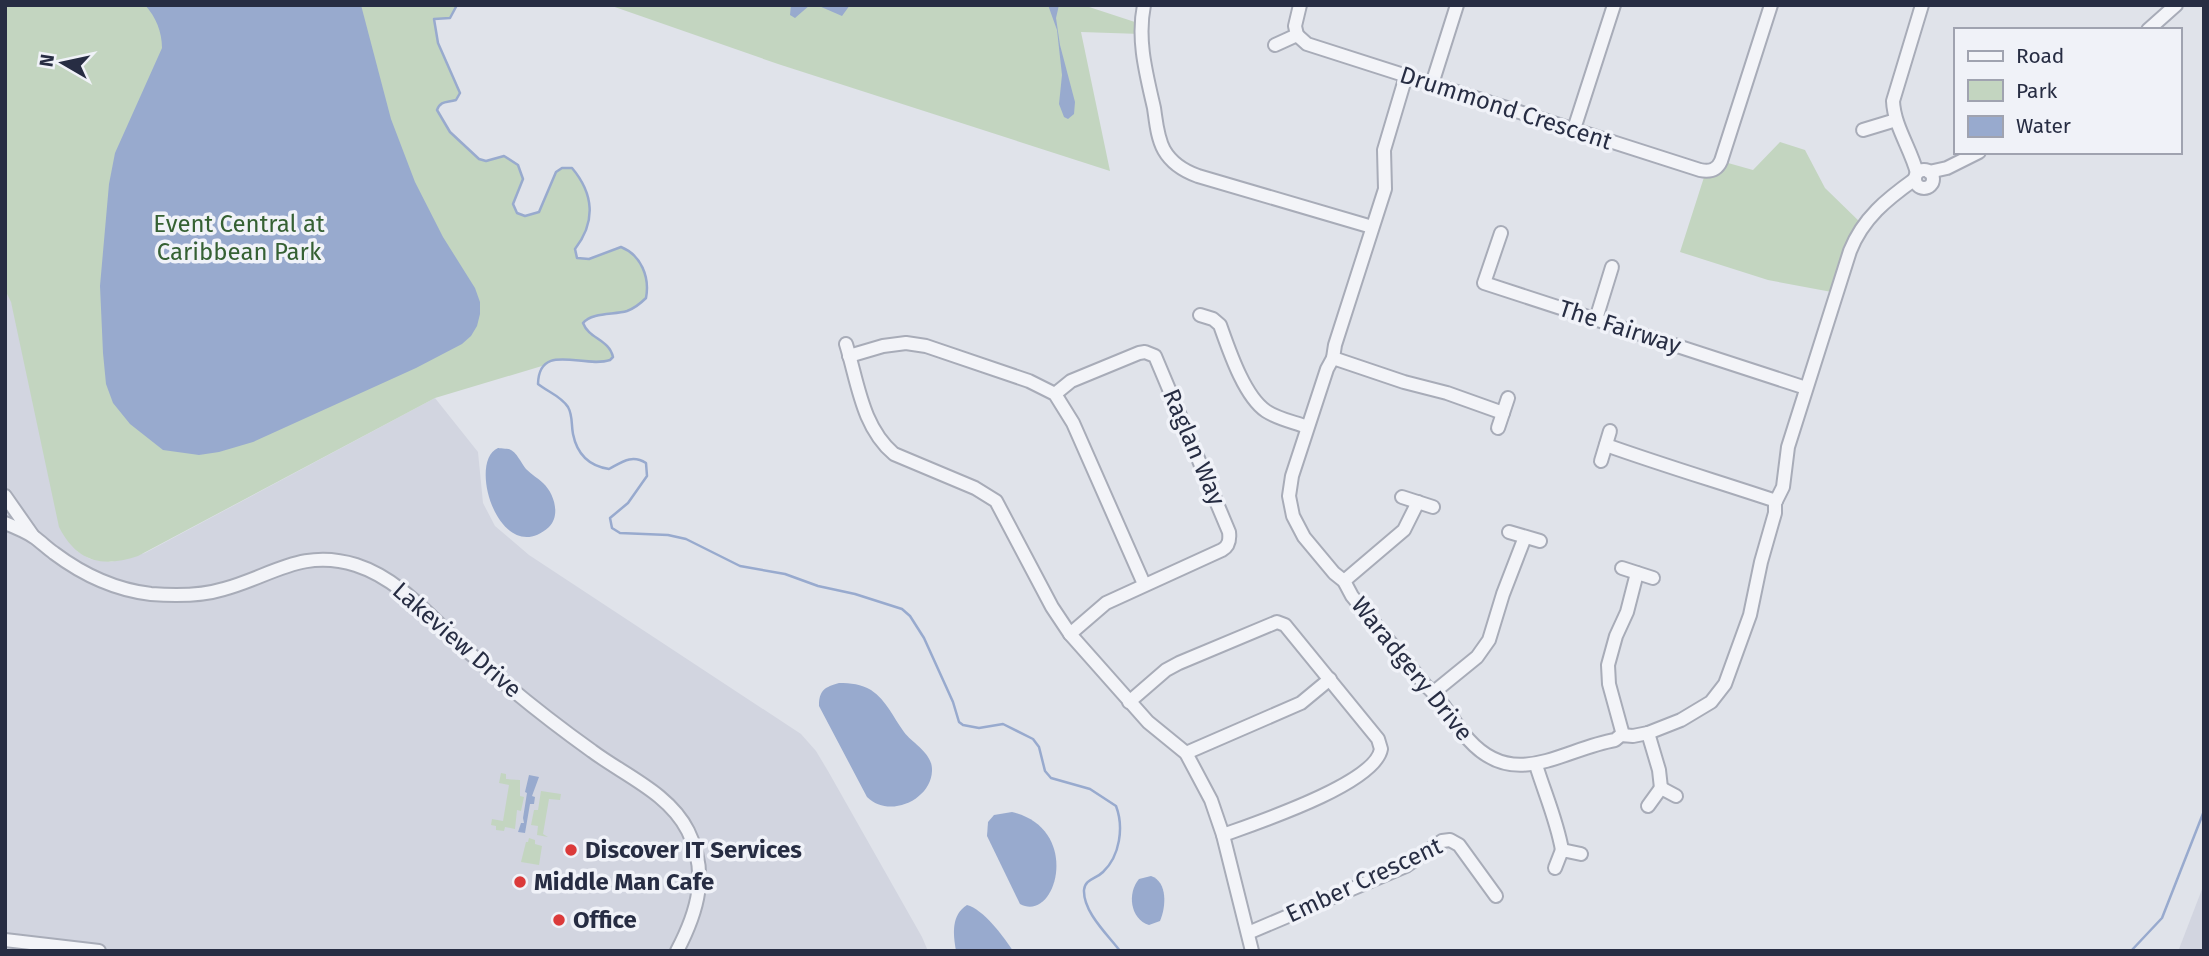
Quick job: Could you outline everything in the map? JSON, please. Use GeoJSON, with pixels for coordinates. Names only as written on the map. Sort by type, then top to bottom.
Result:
{"type":"FeatureCollection","features":[{"type":"Feature","properties":{"kind":"street"},"geometry":{"type":"LineString","coordinates":[[1144,5],[1142,51],[1160,140],[1172,161],[1198,176],[1372,227]]}},
{"type":"Feature","properties":{"kind":"street"},"geometry":{"type":"LineString","coordinates":[[1275,45],[1297,35],[1294,26],[1300,5]]}},
{"type":"Feature","properties":{"kind":"street"},"geometry":{"type":"LineString","coordinates":[[1432,84],[1457,5]]}},
{"type":"Feature","properties":{"kind":"street"},"geometry":{"type":"LineString","coordinates":[[1574,129],[1614,5]]}},
{"type":"Feature","properties":{"kind":"street","name":"Drummond Crescent"},"geometry":{"type":"LineString","coordinates":[[1297,35],[1307,44],[1709,171],[1717,167],[1771,5]]}},
{"type":"Feature","properties":{"kind":"street"},"geometry":{"type":"LineString","coordinates":[[1922,5],[1895,90],[1893,106],[1896,120],[1923,177]]}},
{"type":"Feature","properties":{"kind":"street"},"geometry":{"type":"LineString","coordinates":[[2150,28],[2176,5]]}},
{"type":"Feature","properties":{"kind":"street","name":"Waradgery Drive"},"geometry":{"type":"LineString","coordinates":[[1406,76],[1386,139],[1385,189],[1333,358],[1307,427],[1290,485],[1291,510],[1304,537],[1344,581],[1349,593],[1426,686],[1434,692],[1452,719],[1478,748],[1508,763],[1536,765],[1615,740],[1623,735],[1648,733],[1673,724],[1697,712],[1715,697],[1725,684],[1750,615],[1776,501],[1782,492],[1787,451],[1857,235],[1871,215],[1898,192],[1923,177],[1975,154]]}},
{"type":"Feature","properties":{"kind":"street"},"geometry":{"type":"LineString","coordinates":[[1863,130],[1896,120]]}},
{"type":"Feature","properties":{"kind":"street","name":"The Fairway"},"geometry":{"type":"LineString","coordinates":[[1501,233],[1484,283],[1806,388]]}},
{"type":"Feature","properties":{"kind":"street"},"geometry":{"type":"LineString","coordinates":[[1595,319],[1612,267]]}},
{"type":"Feature","properties":{"kind":"street"},"geometry":{"type":"LineString","coordinates":[[1200,315],[1213,319],[1220,326],[1250,393],[1258,404],[1272,414],[1307,427]]}},
{"type":"Feature","properties":{"kind":"street"},"geometry":{"type":"LineString","coordinates":[[1070,634],[1106,603],[1144,584],[1073,423],[1055,394],[1029,381],[926,346],[906,343],[848,350],[868,421],[884,445],[894,454],[975,488],[996,501],[1052,607],[1070,634],[1148,722],[1186,753],[1211,800],[1223,835],[1252,951]]}},
{"type":"Feature","properties":{"kind":"street","name":"Raglan Way"},"geometry":{"type":"LineString","coordinates":[[1055,394],[1071,381],[1139,353],[1151,354],[1158,361],[1229,532],[1229,542],[1222,550],[1144,584]]}},
{"type":"Feature","properties":{"kind":"street"},"geometry":{"type":"LineString","coordinates":[[1333,358],[1503,413]]}},
{"type":"Feature","properties":{"kind":"street"},"geometry":{"type":"LineString","coordinates":[[1499,428],[1508,398]]}},
{"type":"Feature","properties":{"kind":"street"},"geometry":{"type":"LineString","coordinates":[[1601,461],[1611,431]]}},
{"type":"Feature","properties":{"kind":"street"},"geometry":{"type":"LineString","coordinates":[[1606,445],[1776,501]]}},
{"type":"Feature","properties":{"kind":"street","name":"Lakeview Drive"},"geometry":{"type":"LineString","coordinates":[[5,496],[34,537]]}},
{"type":"Feature","properties":{"kind":"street"},"geometry":{"type":"LineString","coordinates":[[1402,497],[1433,507]]}},
{"type":"Feature","properties":{"kind":"street"},"geometry":{"type":"LineString","coordinates":[[1344,581],[1398,536],[1408,524],[1418,502]]}},
{"type":"Feature","properties":{"kind":"street","name":"Lakeview Drive"},"geometry":{"type":"LineString","coordinates":[[5,523],[34,537],[89,575],[123,588],[150,594],[215,592],[283,566],[305,562],[352,564],[389,581],[555,724],[676,812],[694,844],[700,879],[696,909],[677,951]]}},
{"type":"Feature","properties":{"kind":"street"},"geometry":{"type":"LineString","coordinates":[[1508,532],[1540,541]]}},
{"type":"Feature","properties":{"kind":"street"},"geometry":{"type":"LineString","coordinates":[[1434,692],[1476,657],[1489,640],[1525,537]]}},
{"type":"Feature","properties":{"kind":"street"},"geometry":{"type":"LineString","coordinates":[[1622,568],[1653,578]]}},
{"type":"Feature","properties":{"kind":"street"},"geometry":{"type":"LineString","coordinates":[[1623,735],[1609,684],[1608,665],[1616,636],[1627,612],[1637,573]]}},
{"type":"Feature","properties":{"kind":"street"},"geometry":{"type":"LineString","coordinates":[[1129,702],[1166,670],[1269,623],[1277,622],[1285,625],[1378,739],[1381,750],[1377,761],[1342,787],[1223,835]]}},
{"type":"Feature","properties":{"kind":"street"},"geometry":{"type":"LineString","coordinates":[[1186,753],[1301,704],[1330,679]]}},
{"type":"Feature","properties":{"kind":"street"},"geometry":{"type":"LineString","coordinates":[[1648,733],[1659,770],[1661,788],[1648,806]]}},
{"type":"Feature","properties":{"kind":"street"},"geometry":{"type":"LineString","coordinates":[[1536,765],[1556,821],[1562,850],[1555,868]]}},
{"type":"Feature","properties":{"kind":"street"},"geometry":{"type":"LineString","coordinates":[[1661,788],[1676,796]]}},
{"type":"Feature","properties":{"kind":"street","name":"Ember Crescent"},"geometry":{"type":"LineString","coordinates":[[1248,933],[1406,866],[1442,841],[1450,839],[1460,845],[1496,897]]}},
{"type":"Feature","properties":{"kind":"street"},"geometry":{"type":"LineString","coordinates":[[1562,850],[1581,854]]}},
{"type":"Feature","properties":{"kind":"street"},"geometry":{"type":"LineString","coordinates":[[5,940],[99,951]]}},
{"type":"Feature","properties":{"kind":"shaded area"},"geometry":{"type":"Polygon","coordinates":[[[5,290],[11,301],[77,551],[90,559],[111,562],[145,553],[435,398],[478,452],[483,503],[495,526],[529,555],[801,734],[828,771],[928,951],[5,951],[5,290]]]}},
{"type":"Feature","properties":{"kind":"shaded area"},"geometry":{"type":"Polygon","coordinates":[[[2204,884],[2204,951],[2177,951],[2179,949],[2204,884]]]}},
{"type":"Feature","properties":{"kind":"green space","name":"Event Central at Caribbean Park"},"geometry":{"type":"Polygon","coordinates":[[[5,5],[457,5],[450,18],[434,19],[438,43],[460,93],[456,100],[442,103],[437,110],[450,132],[479,159],[486,161],[504,156],[518,165],[523,179],[513,204],[517,213],[525,216],[539,212],[556,172],[562,168],[572,168],[585,188],[590,208],[586,229],[575,250],[577,258],[589,259],[621,247],[628,251],[639,261],[645,275],[646,298],[630,310],[585,319],[584,327],[609,347],[613,357],[610,360],[558,360],[435,398],[138,556],[125,560],[102,561],[82,555],[66,539],[59,527],[11,302],[5,290],[5,5]]]}},
{"type":"Feature","properties":{"kind":"green space"},"geometry":{"type":"Polygon","coordinates":[[[609,5],[1083,5],[1141,24],[1141,34],[1081,32],[1110,171],[778,64],[609,5]]]}},
{"type":"Feature","properties":{"kind":"green space"},"geometry":{"type":"Polygon","coordinates":[[[1780,142],[1805,150],[1825,188],[1863,225],[1837,293],[1768,280],[1680,252],[1706,171],[1721,161],[1753,170],[1780,142]]]}},
{"type":"Feature","properties":{"kind":"green space"},"geometry":{"type":"Polygon","coordinates":[[[501,773],[506,774],[506,779],[520,780],[520,796],[524,797],[521,811],[517,810],[515,829],[505,827],[504,831],[496,830],[496,826],[491,825],[492,819],[503,821],[509,785],[499,783],[501,773]]]}},
{"type":"Feature","properties":{"kind":"green space"},"geometry":{"type":"Polygon","coordinates":[[[541,791],[561,794],[560,800],[549,799],[543,834],[548,837],[537,835],[538,826],[531,825],[534,810],[538,810],[541,791]]]}},
{"type":"Feature","properties":{"kind":"green space"},"geometry":{"type":"Polygon","coordinates":[[[529,838],[542,846],[539,865],[521,862],[529,838]]]}},
{"type":"Feature","properties":{"kind":"water"},"geometry":{"type":"Polygon","coordinates":[[[145,5],[361,5],[391,119],[415,182],[443,237],[475,288],[480,302],[477,326],[471,336],[462,344],[416,368],[253,442],[219,452],[199,455],[163,450],[130,424],[113,403],[106,384],[100,286],[109,184],[115,153],[162,48],[158,25],[145,5]]]}},
{"type":"Feature","properties":{"kind":"water"},"geometry":{"type":"Polygon","coordinates":[[[791,5],[810,5],[795,18],[790,15],[791,5]]]}},
{"type":"Feature","properties":{"kind":"water"},"geometry":{"type":"Polygon","coordinates":[[[810,5],[850,5],[842,16],[810,5]]]}},
{"type":"Feature","properties":{"kind":"water"},"geometry":{"type":"Polygon","coordinates":[[[1048,5],[1059,5],[1056,18],[1060,45],[1075,102],[1074,114],[1068,119],[1064,117],[1059,104],[1062,75],[1057,30],[1048,5]]]}},
{"type":"Feature","properties":{"kind":"water"},"geometry":{"type":"Polygon","coordinates":[[[498,448],[509,449],[514,453],[526,469],[547,487],[553,498],[553,522],[532,537],[516,535],[503,525],[494,509],[487,490],[486,472],[489,457],[498,448]]]}},
{"type":"Feature","properties":{"kind":"water"},"geometry":{"type":"Polygon","coordinates":[[[839,683],[860,685],[877,694],[904,732],[926,754],[932,771],[930,781],[917,798],[897,806],[886,806],[867,797],[819,706],[824,690],[839,683]]]}},
{"type":"Feature","properties":{"kind":"water"},"geometry":{"type":"Polygon","coordinates":[[[529,775],[539,777],[532,796],[535,797],[534,804],[530,804],[525,833],[518,832],[521,823],[524,823],[525,792],[529,775]]]}},
{"type":"Feature","properties":{"kind":"water"},"geometry":{"type":"Polygon","coordinates":[[[1012,812],[1034,822],[1048,836],[1055,854],[1056,872],[1052,888],[1044,900],[1033,906],[1020,904],[987,836],[988,822],[994,815],[1012,812]]]}},
{"type":"Feature","properties":{"kind":"water"},"geometry":{"type":"Polygon","coordinates":[[[1151,876],[1157,879],[1163,889],[1164,909],[1160,921],[1149,925],[1134,911],[1132,898],[1139,879],[1151,876]]]}},
{"type":"Feature","properties":{"kind":"water"},"geometry":{"type":"Polygon","coordinates":[[[967,905],[999,931],[1013,951],[956,951],[956,919],[967,905]]]}},
{"type":"Feature","properties":{"kind":"waterway"},"geometry":{"type":"LineString","coordinates":[[457,5],[450,18],[434,19],[438,43],[460,93],[456,100],[442,103],[437,110],[450,132],[479,159],[486,161],[504,156],[518,165],[523,179],[513,204],[517,213],[525,216],[539,212],[556,172],[562,168],[572,168],[585,188],[590,208],[586,229],[575,249],[577,258],[589,259],[621,247],[634,255],[645,275],[646,298],[639,304],[627,311],[592,317],[583,323],[590,333],[607,346],[613,357],[599,362],[554,360],[546,363],[540,371],[538,384],[568,407],[575,441],[590,462],[609,469],[632,459],[646,463],[647,476],[628,503],[610,518],[612,528],[620,533],[668,535],[686,539],[740,566],[785,574],[902,609],[910,616],[924,638],[953,702],[959,722],[979,728],[1003,724],[1033,739],[1039,747],[1045,771],[1051,778],[1090,789],[1116,806],[1120,823],[1117,850],[1109,865],[1089,881],[1084,890],[1092,915],[1120,951]]}},
{"type":"Feature","properties":{"kind":"waterway"},"geometry":{"type":"LineString","coordinates":[[2131,951],[2162,918],[2204,811]]}},
{"type":"Feature","properties":{"kind":"place","name":"Discover IT Services"},"geometry":{"type":"Point","coordinates":[571,850]}},
{"type":"Feature","properties":{"kind":"place","name":"Middle Man Cafe"},"geometry":{"type":"Point","coordinates":[520,882]}},
{"type":"Feature","properties":{"kind":"place","name":"Office"},"geometry":{"type":"Point","coordinates":[559,920]}}]}
